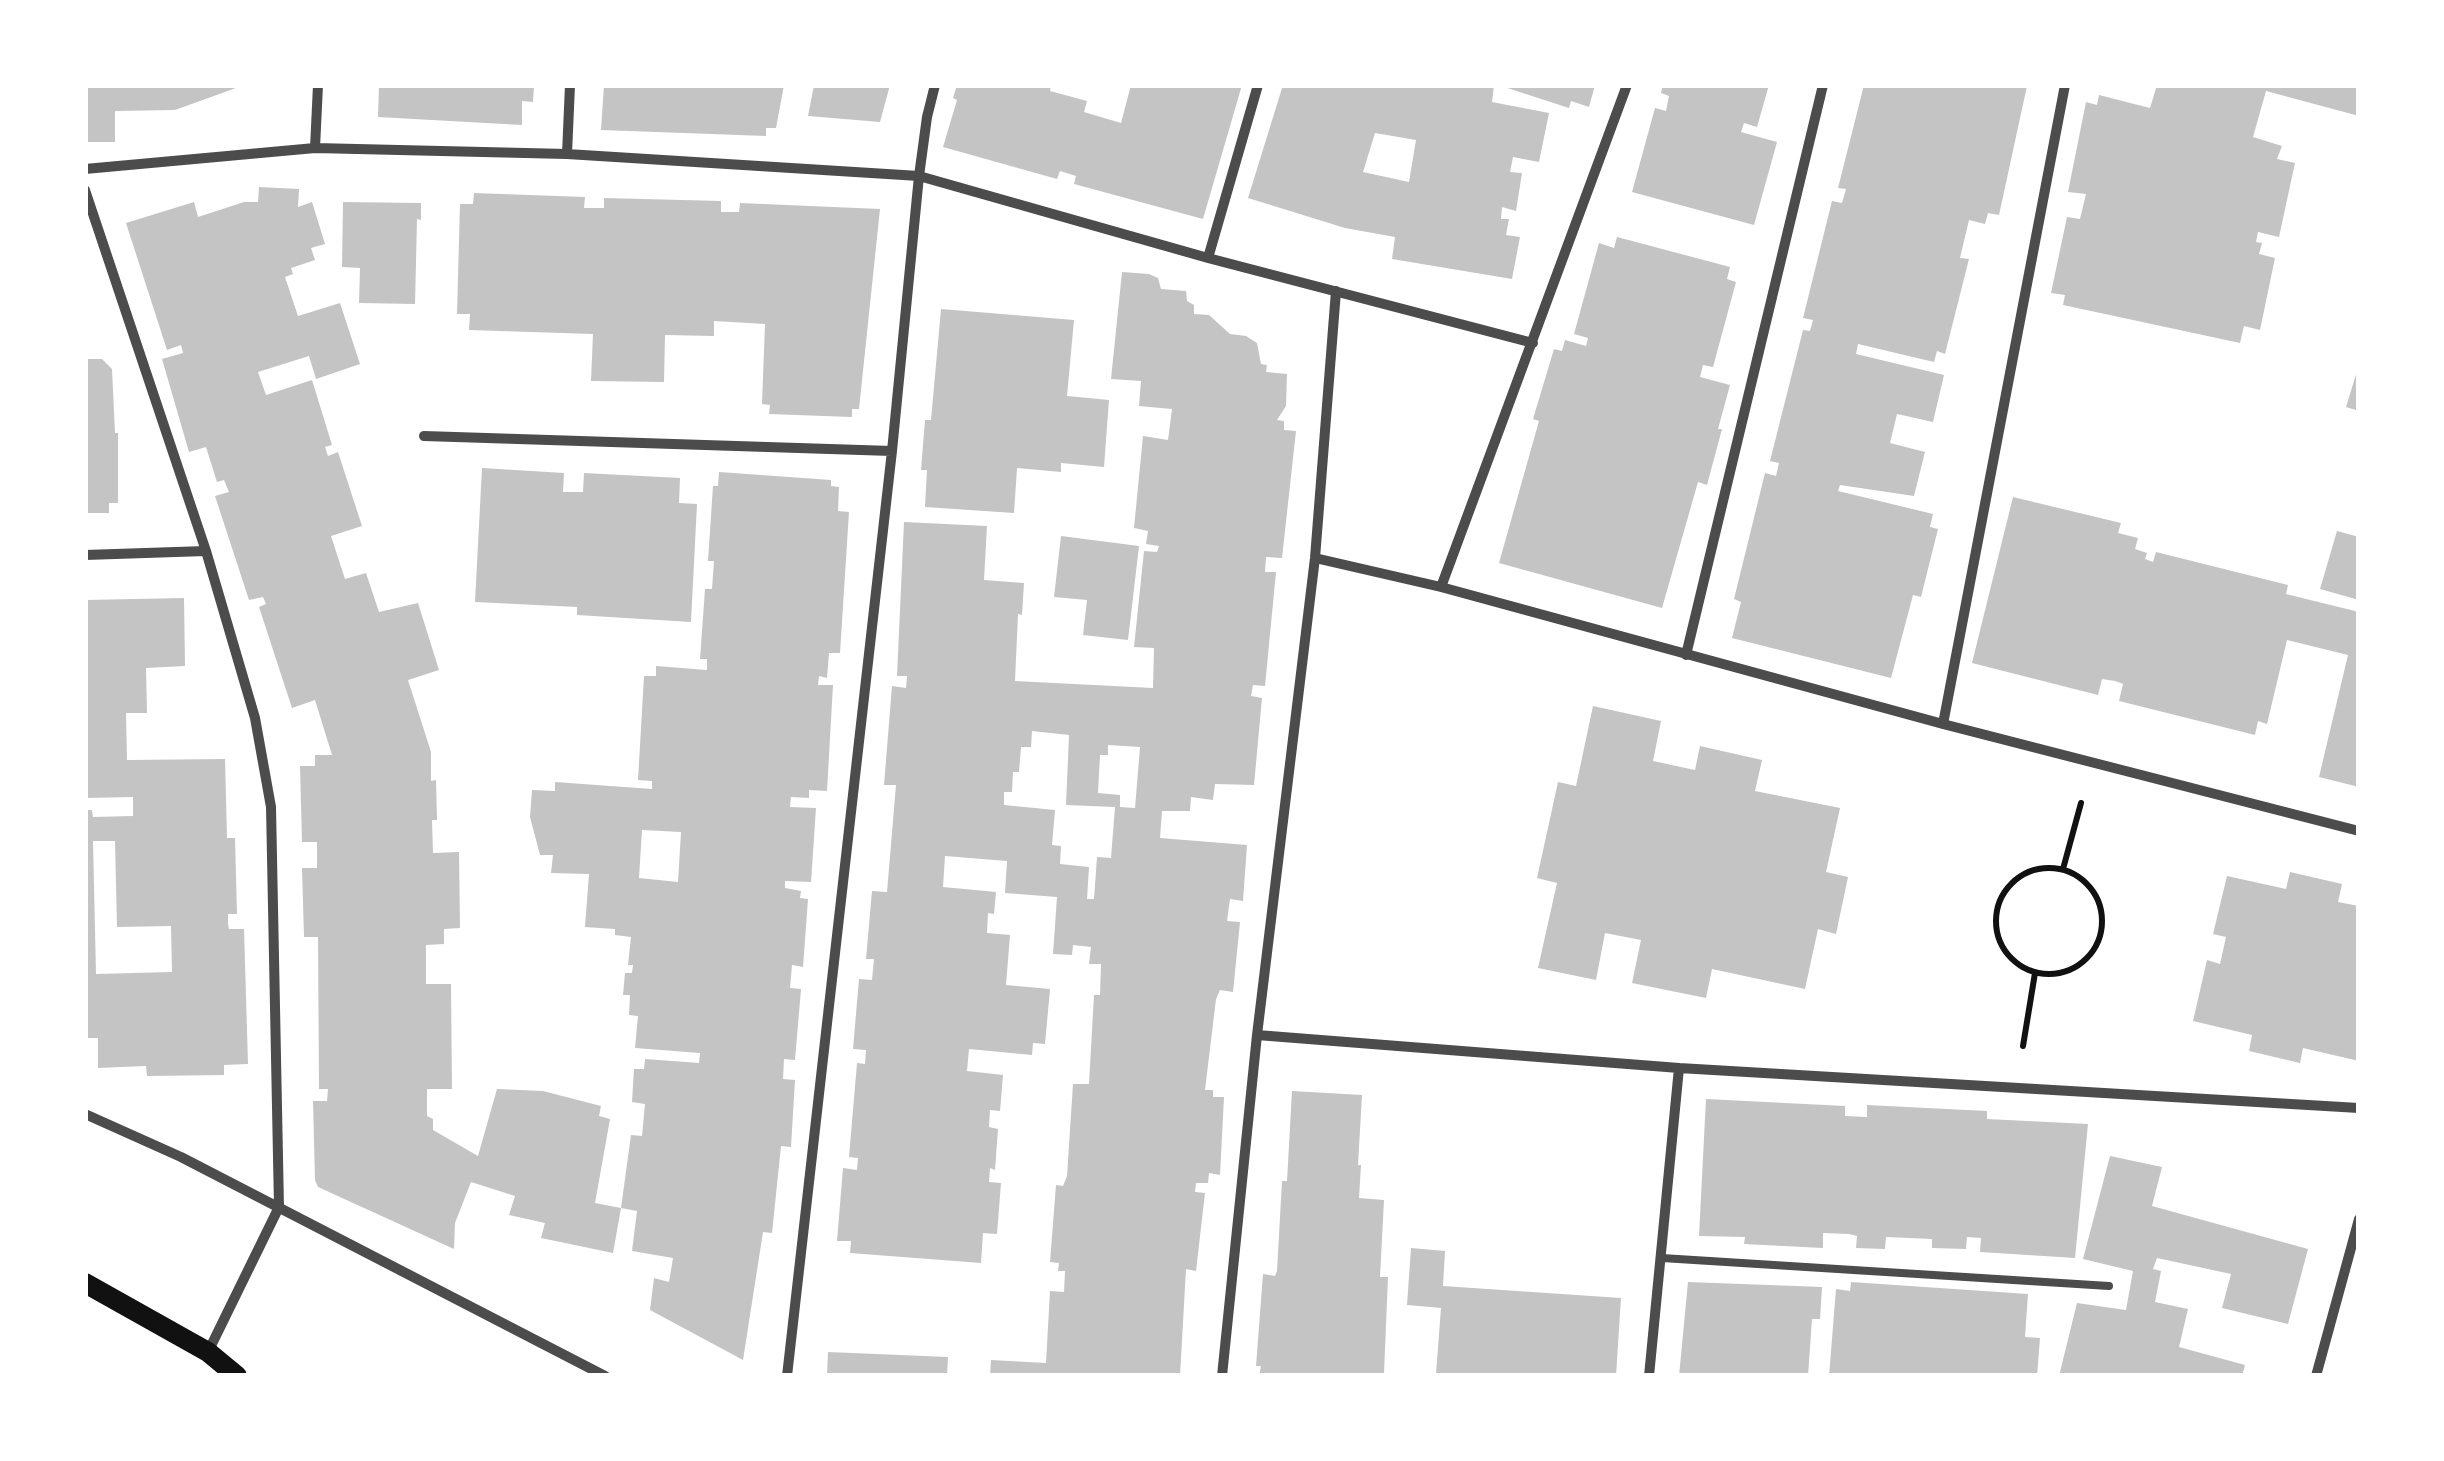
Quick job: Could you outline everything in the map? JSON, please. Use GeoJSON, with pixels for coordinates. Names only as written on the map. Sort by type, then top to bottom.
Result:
{"type":"FeatureCollection","features":[{"type":"Feature","properties":{"kind":"main road"},"geometry":{"type":"LineString","coordinates":[[85,1282],[208,1352],[237,1376]]}},
{"type":"Feature","properties":{"kind":"street"},"geometry":{"type":"LineString","coordinates":[[314,148],[318,85]]}},
{"type":"Feature","properties":{"kind":"street"},"geometry":{"type":"LineString","coordinates":[[567,154],[570,85]]}},
{"type":"Feature","properties":{"kind":"street"},"geometry":{"type":"LineString","coordinates":[[786,1376],[892,451],[918,176],[934,85]]}},
{"type":"Feature","properties":{"kind":"street"},"geometry":{"type":"LineString","coordinates":[[1208,258],[1258,85]]}},
{"type":"Feature","properties":{"kind":"street"},"geometry":{"type":"LineString","coordinates":[[1441,587],[1627,85]]}},
{"type":"Feature","properties":{"kind":"street"},"geometry":{"type":"LineString","coordinates":[[1686,655],[1823,85]]}},
{"type":"Feature","properties":{"kind":"street"},"geometry":{"type":"LineString","coordinates":[[1944,724],[2064,85]]}},
{"type":"Feature","properties":{"kind":"street"},"geometry":{"type":"LineString","coordinates":[[85,169],[314,148],[567,154],[918,176],[1208,258],[1532,342]]}},
{"type":"Feature","properties":{"kind":"street"},"geometry":{"type":"LineString","coordinates":[[85,190],[206,550],[256,718],[271,807],[279,1207],[208,1352]]}},
{"type":"Feature","properties":{"kind":"street"},"geometry":{"type":"LineString","coordinates":[[1222,1376],[1256,1035],[1315,558],[1336,292]]}},
{"type":"Feature","properties":{"kind":"street"},"geometry":{"type":"LineString","coordinates":[[424,436],[892,451]]}},
{"type":"Feature","properties":{"kind":"street"},"geometry":{"type":"LineString","coordinates":[[85,555],[206,550]]}},
{"type":"Feature","properties":{"kind":"street"},"geometry":{"type":"LineString","coordinates":[[1315,558],[1441,587],[1944,724],[2359,831]]}},
{"type":"Feature","properties":{"kind":"street"},"geometry":{"type":"LineString","coordinates":[[1256,1035],[1679,1068],[2359,1108]]}},
{"type":"Feature","properties":{"kind":"street"},"geometry":{"type":"LineString","coordinates":[[1649,1376],[1679,1068]]}},
{"type":"Feature","properties":{"kind":"street"},"geometry":{"type":"LineString","coordinates":[[85,1114],[180,1157],[605,1376]]}},
{"type":"Feature","properties":{"kind":"street"},"geometry":{"type":"LineString","coordinates":[[2316,1376],[2359,1219]]}},
{"type":"Feature","properties":{"kind":"lane"},"geometry":{"type":"LineString","coordinates":[[1662,1258],[2109,1286]]}},
{"type":"Feature","properties":{"kind":"path"},"geometry":{"type":"LineString","coordinates":[[2063,870],[2092,762]]}},
{"type":"Feature","properties":{"kind":"path"},"geometry":{"type":"LineString","coordinates":[[2039,868],[2063,870],[2084,881],[2098,899],[2103,923],[2097,947],[2082,964],[2059,974],[2035,973],[2014,962],[2000,943],[1998,908],[2017,878],[2039,868]]}},
{"type":"Feature","properties":{"kind":"path"},"geometry":{"type":"LineString","coordinates":[[2015,1088],[2035,973]]}},
{"type":"Feature","properties":{"kind":"building"},"geometry":{"type":"Polygon","coordinates":[[[85,85],[236,88],[175,110],[115,111],[115,142],[85,142],[85,85]]]}},
{"type":"Feature","properties":{"kind":"building"},"geometry":{"type":"Polygon","coordinates":[[[379,85],[534,85],[533,102],[522,101],[522,125],[378,117],[379,85]]]}},
{"type":"Feature","properties":{"kind":"building"},"geometry":{"type":"Polygon","coordinates":[[[604,85],[784,85],[776,128],[766,128],[766,136],[601,130],[604,85]]]}},
{"type":"Feature","properties":{"kind":"building"},"geometry":{"type":"Polygon","coordinates":[[[814,85],[890,85],[880,122],[808,116],[814,85]]]}},
{"type":"Feature","properties":{"kind":"building"},"geometry":{"type":"Polygon","coordinates":[[[957,85],[1051,85],[1050,91],[1087,101],[1084,112],[1121,123],[1131,85],[1242,85],[1203,219],[1074,184],[1076,176],[1060,171],[1057,179],[943,147],[957,100],[953,98],[957,85]]]}},
{"type":"Feature","properties":{"kind":"building"},"geometry":{"type":"Polygon","coordinates":[[[1283,85],[1494,85],[1492,102],[1549,113],[1539,162],[1513,157],[1510,172],[1522,173],[1516,211],[1502,207],[1501,219],[1509,219],[1506,235],[1520,237],[1512,279],[1392,259],[1395,237],[1345,228],[1248,198],[1283,85]],[[1375,133],[1363,172],[1409,182],[1416,140],[1375,133]]]}},
{"type":"Feature","properties":{"kind":"building"},"geometry":{"type":"Polygon","coordinates":[[[1498,85],[1595,85],[1589,107],[1571,101],[1569,108],[1498,85]]]}},
{"type":"Feature","properties":{"kind":"building"},"geometry":{"type":"Polygon","coordinates":[[[1663,85],[1769,85],[1757,127],[1744,123],[1741,132],[1777,142],[1754,225],[1632,192],[1655,108],[1666,111],[1669,96],[1661,93],[1663,85]]]}},
{"type":"Feature","properties":{"kind":"building"},"geometry":{"type":"Polygon","coordinates":[[[1864,85],[2027,86],[1999,215],[1988,213],[1985,224],[1969,220],[1960,258],[1969,259],[1945,354],[1937,351],[1934,362],[1858,344],[1856,354],[1944,375],[1933,422],[1897,414],[1890,443],[1925,452],[1914,496],[1840,485],[1838,491],[1933,514],[1930,527],[1938,529],[1921,597],[1913,595],[1891,678],[1732,638],[1741,602],[1734,599],[1765,473],[1776,476],[1779,463],[1770,461],[1803,330],[1810,331],[1813,320],[1803,318],[1832,201],[1842,203],[1846,189],[1838,188],[1864,85]]]}},
{"type":"Feature","properties":{"kind":"building"},"geometry":{"type":"Polygon","coordinates":[[[2157,85],[2359,85],[2359,116],[2266,91],[2253,137],[2282,146],[2277,159],[2295,163],[2279,237],[2258,232],[2256,242],[2262,243],[2259,254],[2275,258],[2260,330],[2244,326],[2240,343],[2063,305],[2065,295],[2051,293],[2067,217],[2080,219],[2086,194],[2068,192],[2086,102],[2097,105],[2099,95],[2150,108],[2157,85]]]}},
{"type":"Feature","properties":{"kind":"building"},"geometry":{"type":"Polygon","coordinates":[[[259,187],[299,189],[298,207],[312,202],[325,244],[311,248],[315,260],[291,268],[293,274],[285,277],[298,316],[340,303],[360,364],[316,379],[309,356],[258,372],[266,395],[312,380],[332,445],[325,447],[328,456],[338,452],[362,526],[331,536],[345,579],[366,573],[379,612],[418,603],[439,670],[408,680],[431,752],[431,781],[436,780],[433,853],[459,852],[460,928],[444,929],[444,944],[426,945],[426,984],[451,984],[452,1089],[427,1089],[427,1116],[433,1119],[433,1130],[478,1156],[497,1089],[543,1091],[601,1106],[599,1116],[610,1119],[595,1203],[621,1208],[613,1253],[541,1238],[545,1223],[509,1215],[515,1196],[471,1182],[455,1223],[454,1249],[318,1187],[315,1180],[313,1101],[327,1101],[328,1089],[319,1089],[318,937],[304,937],[302,868],[317,868],[317,842],[302,842],[300,766],[315,766],[315,755],[332,755],[315,700],[292,708],[259,607],[266,604],[263,597],[249,600],[215,496],[229,492],[224,480],[217,482],[206,447],[189,452],[162,359],[183,353],[181,345],[167,350],[126,223],[194,202],[198,217],[244,202],[258,202],[259,187]]]}},
{"type":"Feature","properties":{"kind":"building"},"geometry":{"type":"Polygon","coordinates":[[[474,193],[585,197],[584,208],[604,208],[604,198],[721,201],[721,212],[739,212],[740,203],[880,209],[859,409],[852,409],[852,417],[769,414],[770,405],[762,404],[765,324],[714,321],[714,336],[665,335],[664,382],[591,381],[593,334],[469,330],[470,314],[457,314],[460,204],[473,204],[474,193]]]}},
{"type":"Feature","properties":{"kind":"building"},"geometry":{"type":"Polygon","coordinates":[[[343,202],[421,203],[421,220],[417,219],[415,304],[359,303],[360,268],[342,267],[343,202]]]}},
{"type":"Feature","properties":{"kind":"building"},"geometry":{"type":"Polygon","coordinates":[[[1617,237],[1730,267],[1727,279],[1736,282],[1713,367],[1703,365],[1700,377],[1730,385],[1718,429],[1722,429],[1707,485],[1698,482],[1662,608],[1499,563],[1539,421],[1533,419],[1554,349],[1562,351],[1565,340],[1586,346],[1588,338],[1574,334],[1599,243],[1614,248],[1617,237]]]}},
{"type":"Feature","properties":{"kind":"building"},"geometry":{"type":"Polygon","coordinates":[[[1122,272],[1149,274],[1158,278],[1161,289],[1186,291],[1194,314],[1209,315],[1230,334],[1246,336],[1257,343],[1261,364],[1267,365],[1266,372],[1287,374],[1286,406],[1277,420],[1284,421],[1284,430],[1296,431],[1282,558],[1266,557],[1265,572],[1276,572],[1265,686],[1253,685],[1251,696],[1262,698],[1254,785],[1215,784],[1213,800],[1191,797],[1190,811],[1162,811],[1160,838],[1247,845],[1243,901],[1230,899],[1227,921],[1240,922],[1233,992],[1220,990],[1216,999],[1205,1090],[1213,1090],[1213,1097],[1224,1097],[1220,1175],[1209,1173],[1208,1183],[1196,1183],[1195,1192],[1205,1193],[1196,1271],[1186,1269],[1180,1376],[990,1376],[991,1360],[1046,1363],[1050,1291],[1064,1292],[1065,1271],[1058,1271],[1059,1263],[1050,1262],[1056,1185],[1063,1186],[1067,1176],[1073,1084],[1089,1084],[1094,995],[1100,995],[1101,964],[1089,964],[1091,947],[1073,945],[1072,955],[1053,954],[1057,897],[1005,893],[1007,861],[945,856],[943,887],[996,892],[994,914],[988,913],[987,933],[1010,935],[1006,985],[1050,989],[1045,1044],[1033,1043],[1032,1055],[969,1049],[967,1071],[1003,1075],[1000,1111],[990,1110],[989,1127],[998,1129],[995,1170],[990,1168],[989,1182],[1001,1183],[997,1234],[983,1233],[981,1263],[850,1253],[851,1241],[837,1241],[843,1168],[857,1170],[858,1158],[849,1157],[857,1063],[865,1064],[866,1050],[853,1049],[859,979],[872,980],[874,959],[866,959],[872,891],[887,892],[896,785],[884,785],[892,686],[906,688],[907,676],[897,676],[904,522],[987,526],[984,580],[1024,583],[1022,615],[1018,614],[1015,681],[1153,688],[1154,648],[1134,647],[1144,551],[1157,552],[1159,546],[1146,544],[1148,531],[1134,528],[1143,436],[1168,440],[1172,409],[1139,406],[1141,381],[1111,379],[1122,272]],[[1032,731],[1031,747],[1021,747],[1019,772],[1013,772],[1012,792],[1004,792],[1004,805],[1055,810],[1052,845],[1061,846],[1060,864],[1089,867],[1087,899],[1094,899],[1097,857],[1111,858],[1115,807],[1066,805],[1069,735],[1032,731]],[[1108,745],[1108,755],[1100,755],[1098,793],[1120,795],[1120,807],[1135,808],[1140,747],[1108,745]]]}},
{"type":"Feature","properties":{"kind":"building"},"geometry":{"type":"Polygon","coordinates":[[[941,309],[1074,320],[1067,396],[1109,400],[1104,467],[1061,463],[1061,472],[1017,468],[1014,513],[925,507],[927,470],[921,470],[925,420],[931,420],[941,309]]]}},
{"type":"Feature","properties":{"kind":"building"},"geometry":{"type":"Polygon","coordinates":[[[85,359],[102,359],[112,369],[118,433],[118,503],[109,503],[109,513],[85,513],[85,359]]]}},
{"type":"Feature","properties":{"kind":"building"},"geometry":{"type":"Polygon","coordinates":[[[2359,368],[2359,411],[2346,407],[2359,368]]]}},
{"type":"Feature","properties":{"kind":"building"},"geometry":{"type":"Polygon","coordinates":[[[482,468],[564,473],[563,492],[583,492],[584,473],[680,478],[679,503],[697,504],[691,622],[577,615],[577,607],[475,602],[482,468]]]}},
{"type":"Feature","properties":{"kind":"building"},"geometry":{"type":"Polygon","coordinates":[[[719,472],[831,480],[831,486],[839,487],[838,511],[849,512],[840,653],[829,653],[827,678],[819,676],[818,685],[833,685],[827,791],[809,790],[809,798],[791,797],[790,807],[816,808],[811,882],[785,881],[785,888],[801,891],[800,898],[808,899],[803,967],[792,965],[790,988],[801,989],[795,1060],[784,1059],[783,1079],[795,1080],[791,1147],[781,1146],[772,1233],[763,1232],[743,1360],[650,1310],[654,1278],[669,1282],[673,1258],[632,1251],[637,1211],[621,1208],[631,1135],[642,1136],[645,1104],[632,1102],[634,1069],[644,1069],[645,1059],[699,1063],[700,1053],[635,1048],[638,1016],[629,1015],[630,995],[623,995],[625,973],[632,973],[633,965],[628,965],[631,937],[615,935],[615,929],[585,927],[589,874],[551,873],[553,855],[540,855],[530,817],[532,790],[555,791],[555,782],[652,789],[652,781],[638,780],[644,676],[656,676],[656,666],[707,670],[707,659],[700,659],[705,589],[712,589],[714,561],[708,561],[713,486],[718,486],[719,472]],[[642,830],[639,878],[678,882],[681,832],[642,830]]]}},
{"type":"Feature","properties":{"kind":"building"},"geometry":{"type":"Polygon","coordinates":[[[2013,497],[2121,523],[2118,533],[2138,538],[2135,549],[2147,553],[2145,559],[2153,562],[2156,552],[2288,585],[2286,594],[2359,612],[2359,787],[2319,777],[2348,655],[2287,640],[2267,724],[2258,721],[2255,735],[2119,701],[2123,684],[2115,681],[2102,679],[2098,695],[1972,663],[2013,497]]]}},
{"type":"Feature","properties":{"kind":"building"},"geometry":{"type":"Polygon","coordinates":[[[2337,531],[2359,537],[2359,600],[2320,589],[2337,531]]]}},
{"type":"Feature","properties":{"kind":"building"},"geometry":{"type":"Polygon","coordinates":[[[1061,536],[1139,546],[1128,640],[1083,635],[1087,600],[1054,597],[1061,536]]]}},
{"type":"Feature","properties":{"kind":"building"},"geometry":{"type":"Polygon","coordinates":[[[184,598],[185,666],[146,668],[147,713],[126,713],[127,760],[225,759],[227,838],[235,838],[237,914],[228,914],[228,924],[229,929],[244,929],[248,1064],[224,1065],[224,1075],[147,1076],[146,1066],[98,1068],[98,1038],[85,1038],[85,810],[92,810],[93,817],[133,816],[133,797],[87,798],[85,600],[184,598]],[[93,841],[96,974],[172,972],[171,926],[117,927],[115,841],[93,841]]]}},
{"type":"Feature","properties":{"kind":"building"},"geometry":{"type":"Polygon","coordinates":[[[1593,706],[1661,721],[1653,761],[1695,770],[1700,746],[1762,760],[1755,791],[1840,808],[1826,872],[1848,877],[1836,934],[1818,929],[1805,989],[1712,969],[1706,998],[1632,983],[1641,940],[1605,933],[1596,980],[1538,968],[1557,883],[1537,878],[1558,782],[1576,786],[1593,706]]]}},
{"type":"Feature","properties":{"kind":"building"},"geometry":{"type":"Polygon","coordinates":[[[2290,872],[2342,884],[2338,902],[2359,906],[2359,1061],[2303,1048],[2300,1063],[2249,1051],[2252,1035],[2193,1021],[2207,960],[2220,964],[2226,937],[2213,934],[2227,876],[2286,889],[2290,872]]]}},
{"type":"Feature","properties":{"kind":"building"},"geometry":{"type":"Polygon","coordinates":[[[1292,1091],[1362,1095],[1359,1198],[1384,1200],[1380,1277],[1388,1277],[1384,1373],[1259,1376],[1261,1366],[1256,1366],[1263,1274],[1275,1276],[1277,1271],[1292,1091]]]}},
{"type":"Feature","properties":{"kind":"building"},"geometry":{"type":"Polygon","coordinates":[[[1706,1099],[1845,1106],[1845,1116],[1867,1117],[1867,1105],[1987,1111],[1987,1119],[2088,1124],[2075,1258],[1980,1252],[1981,1238],[1967,1237],[1966,1249],[1932,1248],[1932,1239],[1886,1237],[1885,1249],[1856,1248],[1857,1236],[1849,1234],[1823,1233],[1823,1248],[1744,1244],[1745,1237],[1699,1236],[1706,1099]]]}},
{"type":"Feature","properties":{"kind":"building"},"geometry":{"type":"Polygon","coordinates":[[[2110,1156],[2162,1167],[2152,1206],[2308,1249],[2288,1324],[2222,1308],[2231,1274],[2157,1258],[2153,1269],[2161,1271],[2155,1302],[2188,1309],[2179,1347],[2245,1365],[2242,1376],[2059,1376],[2077,1303],[2126,1310],[2133,1271],[2083,1259],[2110,1156]]]}},
{"type":"Feature","properties":{"kind":"building"},"geometry":{"type":"Polygon","coordinates":[[[1411,1248],[1445,1251],[1443,1286],[1621,1298],[1616,1376],[1436,1374],[1441,1308],[1407,1305],[1411,1248]]]}},
{"type":"Feature","properties":{"kind":"building"},"geometry":{"type":"Polygon","coordinates":[[[1688,1282],[1822,1287],[1820,1319],[1812,1319],[1808,1376],[1679,1376],[1688,1282]]]}},
{"type":"Feature","properties":{"kind":"building"},"geometry":{"type":"Polygon","coordinates":[[[1851,1282],[2028,1294],[2025,1337],[2040,1338],[2037,1376],[1829,1376],[1836,1289],[1850,1291],[1851,1282]]]}},
{"type":"Feature","properties":{"kind":"building"},"geometry":{"type":"Polygon","coordinates":[[[828,1352],[948,1357],[947,1376],[827,1376],[828,1352]]]}}]}
